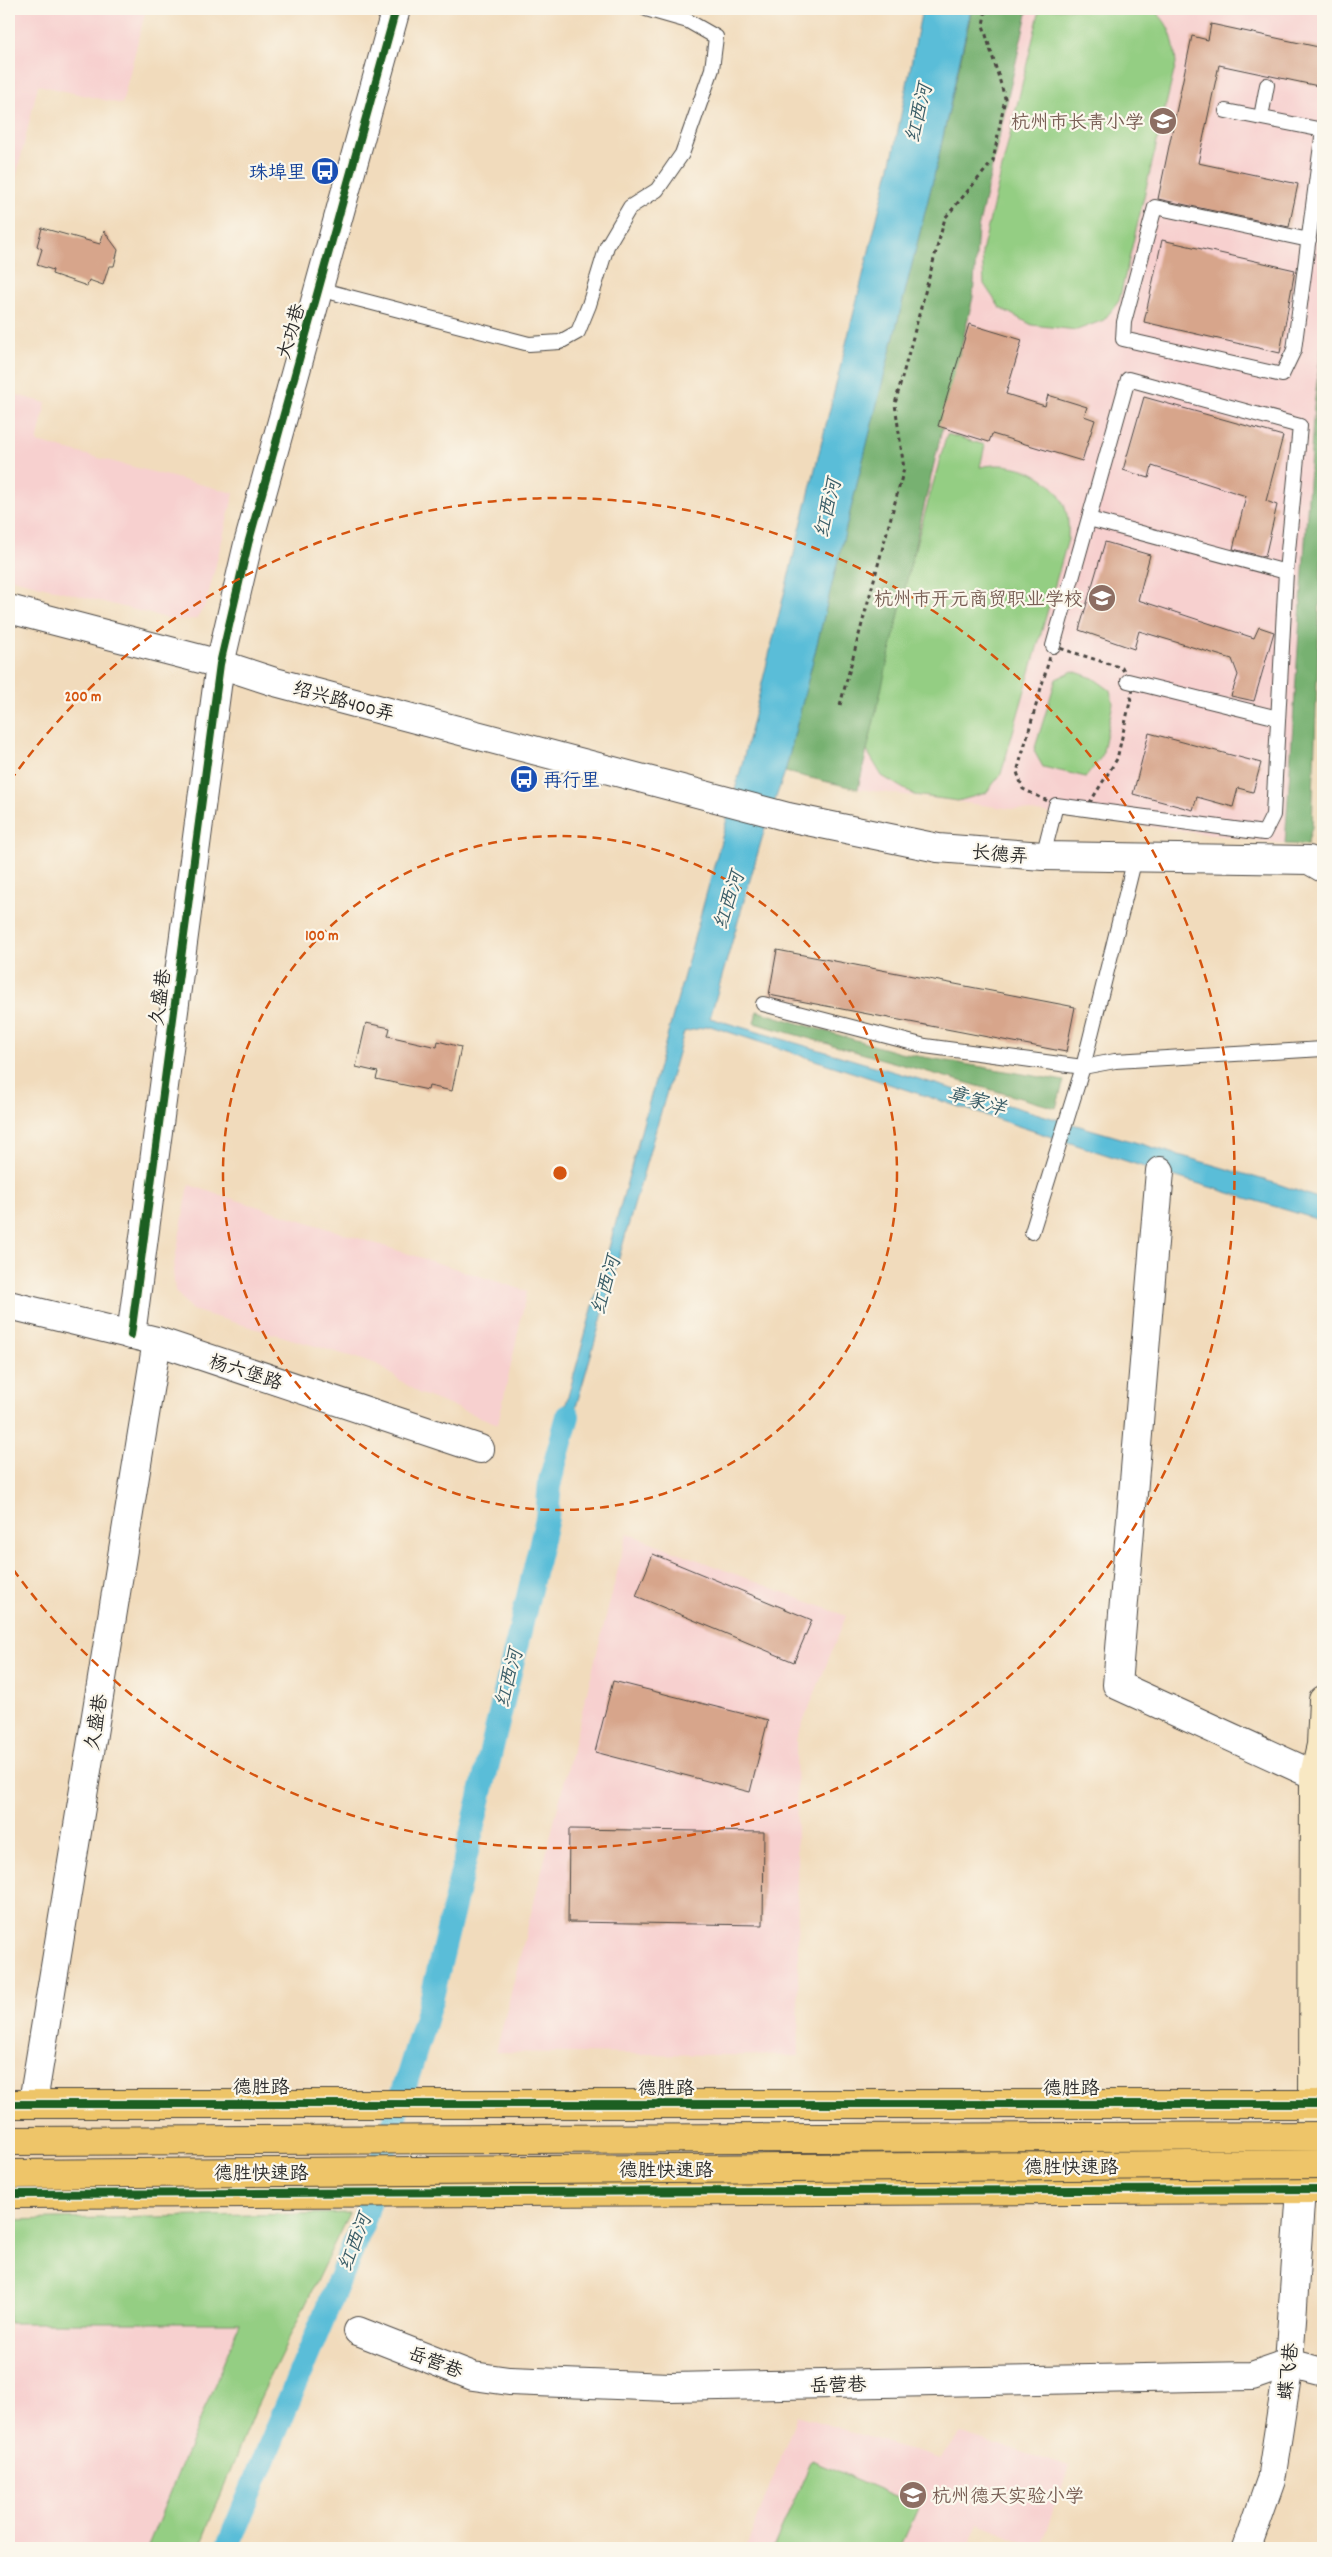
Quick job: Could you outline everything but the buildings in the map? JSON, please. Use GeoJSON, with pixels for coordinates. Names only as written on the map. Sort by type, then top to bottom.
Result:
{"type":"FeatureCollection","features":[{"type":"Feature","properties":{"kind":"main road","name":"德胜路"},"geometry":{"type":"LineString","coordinates":[[21,2103],[1318,2104]]}},
{"type":"Feature","properties":{"kind":"main road","name":"德胜快速路"},"geometry":{"type":"LineString","coordinates":[[9,2141],[1323,2136]]}},
{"type":"Feature","properties":{"kind":"main road","name":"德胜快速路"},"geometry":{"type":"LineString","coordinates":[[9,2174],[1323,2164]]}},
{"type":"Feature","properties":{"kind":"main road"},"geometry":{"type":"LineString","coordinates":[[9,2194],[1312,2189]]}},
{"type":"Feature","properties":{"kind":"street","name":"大功巷"},"geometry":{"type":"LineString","coordinates":[[220,664],[248,544],[396,9]]}},
{"type":"Feature","properties":{"kind":"street","name":"绍兴路400弄"},"geometry":{"type":"LineString","coordinates":[[9,609],[220,664],[275,682],[681,788]]}},
{"type":"Feature","properties":{"kind":"street","name":"久盛巷"},"geometry":{"type":"LineString","coordinates":[[131,1335],[220,664]]}},
{"type":"Feature","properties":{"kind":"street","name":"长德弄"},"geometry":{"type":"LineString","coordinates":[[681,788],[788,817],[938,848],[1043,856],[1309,860],[1323,868]]}},
{"type":"Feature","properties":{"kind":"street"},"geometry":{"type":"LineString","coordinates":[[1160,1171],[1117,1685],[1314,1775]]}},
{"type":"Feature","properties":{"kind":"street","name":"杨六堡路"},"geometry":{"type":"LineString","coordinates":[[9,1305],[158,1341],[480,1449]]}},
{"type":"Feature","properties":{"kind":"street","name":"久盛巷"},"geometry":{"type":"LineString","coordinates":[[21,2103],[158,1341]]}},
{"type":"Feature","properties":{"kind":"street"},"geometry":{"type":"LineString","coordinates":[[1312,2189],[1318,2104],[1314,1775],[1322,1746],[1323,1700]]}},
{"type":"Feature","properties":{"kind":"street","name":"蝶飞巷"},"geometry":{"type":"LineString","coordinates":[[1247,2548],[1271,2480],[1290,2364],[1312,2189]]}},
{"type":"Feature","properties":{"kind":"street","name":"岳营巷"},"geometry":{"type":"LineString","coordinates":[[358,2331],[473,2376],[509,2381],[670,2387],[1252,2376],[1290,2364]]}},
{"type":"Feature","properties":{"kind":"street"},"geometry":{"type":"LineString","coordinates":[[1290,2364],[1323,2372]]}},
{"type":"Feature","properties":{"kind":"lane"},"geometry":{"type":"LineString","coordinates":[[318,289],[529,344],[560,342],[578,332],[589,305],[607,246],[630,208],[656,190],[682,154],[712,69],[716,37],[688,21],[646,9]]}},
{"type":"Feature","properties":{"kind":"lane"},"geometry":{"type":"LineString","coordinates":[[1261,117],[1267,85]]}},
{"type":"Feature","properties":{"kind":"lane"},"geometry":{"type":"LineString","coordinates":[[1226,110],[1323,130],[1309,240],[1294,350],[1282,375],[1124,339],[1124,322],[1155,207],[1309,240]]}},
{"type":"Feature","properties":{"kind":"lane"},"geometry":{"type":"LineString","coordinates":[[1043,856],[1056,805],[1264,833],[1273,815],[1286,572],[1300,426],[1128,378],[1053,646]]}},
{"type":"Feature","properties":{"kind":"lane"},"geometry":{"type":"LineString","coordinates":[[1089,519],[1286,572]]}},
{"type":"Feature","properties":{"kind":"lane"},"geometry":{"type":"LineString","coordinates":[[1128,681],[1278,718]]}},
{"type":"Feature","properties":{"kind":"lane"},"geometry":{"type":"LineString","coordinates":[[1032,1232],[1083,1067],[1134,858]]}},
{"type":"Feature","properties":{"kind":"lane"},"geometry":{"type":"LineString","coordinates":[[763,1004],[925,1046],[1083,1067],[1114,1061],[1323,1048]]}},
{"type":"Feature","properties":{"kind":"path"},"geometry":{"type":"LineString","coordinates":[[840,705],[904,469],[896,404],[944,218],[993,161],[1005,98],[983,25],[986,9]]}},
{"type":"Feature","properties":{"kind":"path"},"geometry":{"type":"LineString","coordinates":[[1053,646],[1122,668],[1128,681],[1133,689],[1117,759],[1089,804],[1056,805],[1023,789],[1017,772],[1053,646]]}},
{"type":"Feature","properties":{"kind":"shaded area"},"geometry":{"type":"Polygon","coordinates":[[[9,9],[146,9],[122,104],[38,85],[9,207],[9,9]]]}},
{"type":"Feature","properties":{"kind":"shaded area","name":"杭州市开元商贸职业学校"},"geometry":{"type":"Polygon","coordinates":[[[1028,9],[1303,9],[1323,14],[1323,334],[1314,406],[1285,844],[858,789],[973,297],[978,229],[1028,9]]]}},
{"type":"Feature","properties":{"kind":"shaded area"},"geometry":{"type":"Polygon","coordinates":[[[9,393],[46,403],[37,442],[234,493],[206,604],[196,619],[174,620],[9,578],[9,393]]]}},
{"type":"Feature","properties":{"kind":"shaded area"},"geometry":{"type":"Polygon","coordinates":[[[189,1185],[527,1291],[498,1424],[418,1393],[377,1364],[192,1310],[175,1291],[173,1270],[189,1185]]]}},
{"type":"Feature","properties":{"kind":"shaded area"},"geometry":{"type":"Polygon","coordinates":[[[627,1533],[846,1616],[796,1740],[799,2056],[496,2052],[627,1533]]]}},
{"type":"Feature","properties":{"kind":"shaded area"},"geometry":{"type":"Polygon","coordinates":[[[240,2322],[147,2548],[9,2548],[9,2323],[240,2322]]]}},
{"type":"Feature","properties":{"kind":"shaded area","name":"杭州德天实验小学"},"geometry":{"type":"Polygon","coordinates":[[[797,2415],[940,2459],[961,2433],[1069,2467],[1041,2548],[979,2523],[969,2548],[746,2548],[797,2415]]]}},
{"type":"Feature","properties":{"kind":"green space"},"geometry":{"type":"Polygon","coordinates":[[[972,9],[1028,9],[978,229],[973,297],[858,789],[785,772],[937,164],[972,9]]]}},
{"type":"Feature","properties":{"kind":"green space"},"geometry":{"type":"Polygon","coordinates":[[[1040,9],[1152,9],[1167,26],[1173,40],[1176,63],[1119,301],[1104,320],[1077,330],[1032,325],[1000,308],[984,284],[982,252],[1040,9]]]}},
{"type":"Feature","properties":{"kind":"green space"},"geometry":{"type":"Polygon","coordinates":[[[1323,334],[1323,511],[1312,827],[1307,845],[1285,844],[1314,406],[1323,334]]]}},
{"type":"Feature","properties":{"kind":"green space"},"geometry":{"type":"Polygon","coordinates":[[[947,434],[985,445],[980,467],[1006,465],[1032,472],[1044,479],[1061,498],[1067,514],[1068,525],[1068,539],[1001,774],[986,793],[958,801],[914,795],[882,776],[867,751],[867,720],[947,434]]]}},
{"type":"Feature","properties":{"kind":"green space"},"geometry":{"type":"Polygon","coordinates":[[[1073,671],[1093,678],[1110,690],[1113,703],[1102,756],[1086,777],[1043,767],[1034,751],[1056,679],[1073,671]]]}},
{"type":"Feature","properties":{"kind":"green space"},"geometry":{"type":"Polygon","coordinates":[[[757,1011],[900,1053],[1064,1081],[1056,1108],[754,1023],[757,1011]]]}},
{"type":"Feature","properties":{"kind":"green space"},"geometry":{"type":"Polygon","coordinates":[[[349,2213],[256,2407],[199,2548],[147,2548],[240,2323],[9,2323],[9,2220],[349,2213]]]}},
{"type":"Feature","properties":{"kind":"green space"},"geometry":{"type":"Polygon","coordinates":[[[812,2460],[919,2506],[900,2548],[773,2548],[812,2460]]]}},
{"type":"Feature","properties":{"kind":"water","name":"章家洋"},"geometry":{"type":"Polygon","coordinates":[[[922,9],[971,9],[937,164],[785,772],[765,828],[710,1018],[1278,1184],[1323,1200],[1323,1221],[1163,1173],[710,1026],[684,1032],[565,1445],[553,1451],[741,768],[894,150],[922,9]]]}},
{"type":"Feature","properties":{"kind":"waterway","name":"红西河"},"geometry":{"type":"LineString","coordinates":[[227,2548],[363,2223],[432,1997],[547,1518],[550,1481],[568,1416]]}},
{"type":"Feature","properties":{"kind":"cycle path"},"geometry":{"type":"LineString","coordinates":[[131,1335],[220,664],[248,544],[396,9]]}},
{"type":"Feature","properties":{"kind":"cycle path"},"geometry":{"type":"LineString","coordinates":[[9,2104],[1323,2104]]}},
{"type":"Feature","properties":{"kind":"cycle path"},"geometry":{"type":"LineString","coordinates":[[9,2194],[1323,2189]]}},
{"type":"Feature","properties":{"kind":"place","name":"杭州市长青小学"},"geometry":{"type":"Point","coordinates":[1163,121]}},
{"type":"Feature","properties":{"kind":"place","name":"珠埠里"},"geometry":{"type":"Point","coordinates":[325,171]}},
{"type":"Feature","properties":{"kind":"place","name":"杭州市开元商贸职业学校"},"geometry":{"type":"Point","coordinates":[1102,598]}},
{"type":"Feature","properties":{"kind":"place","name":"再行里"},"geometry":{"type":"Point","coordinates":[524,779]}},
{"type":"Feature","properties":{"kind":"place","name":"杭州德天实验小学"},"geometry":{"type":"Point","coordinates":[913,2495]}}]}
